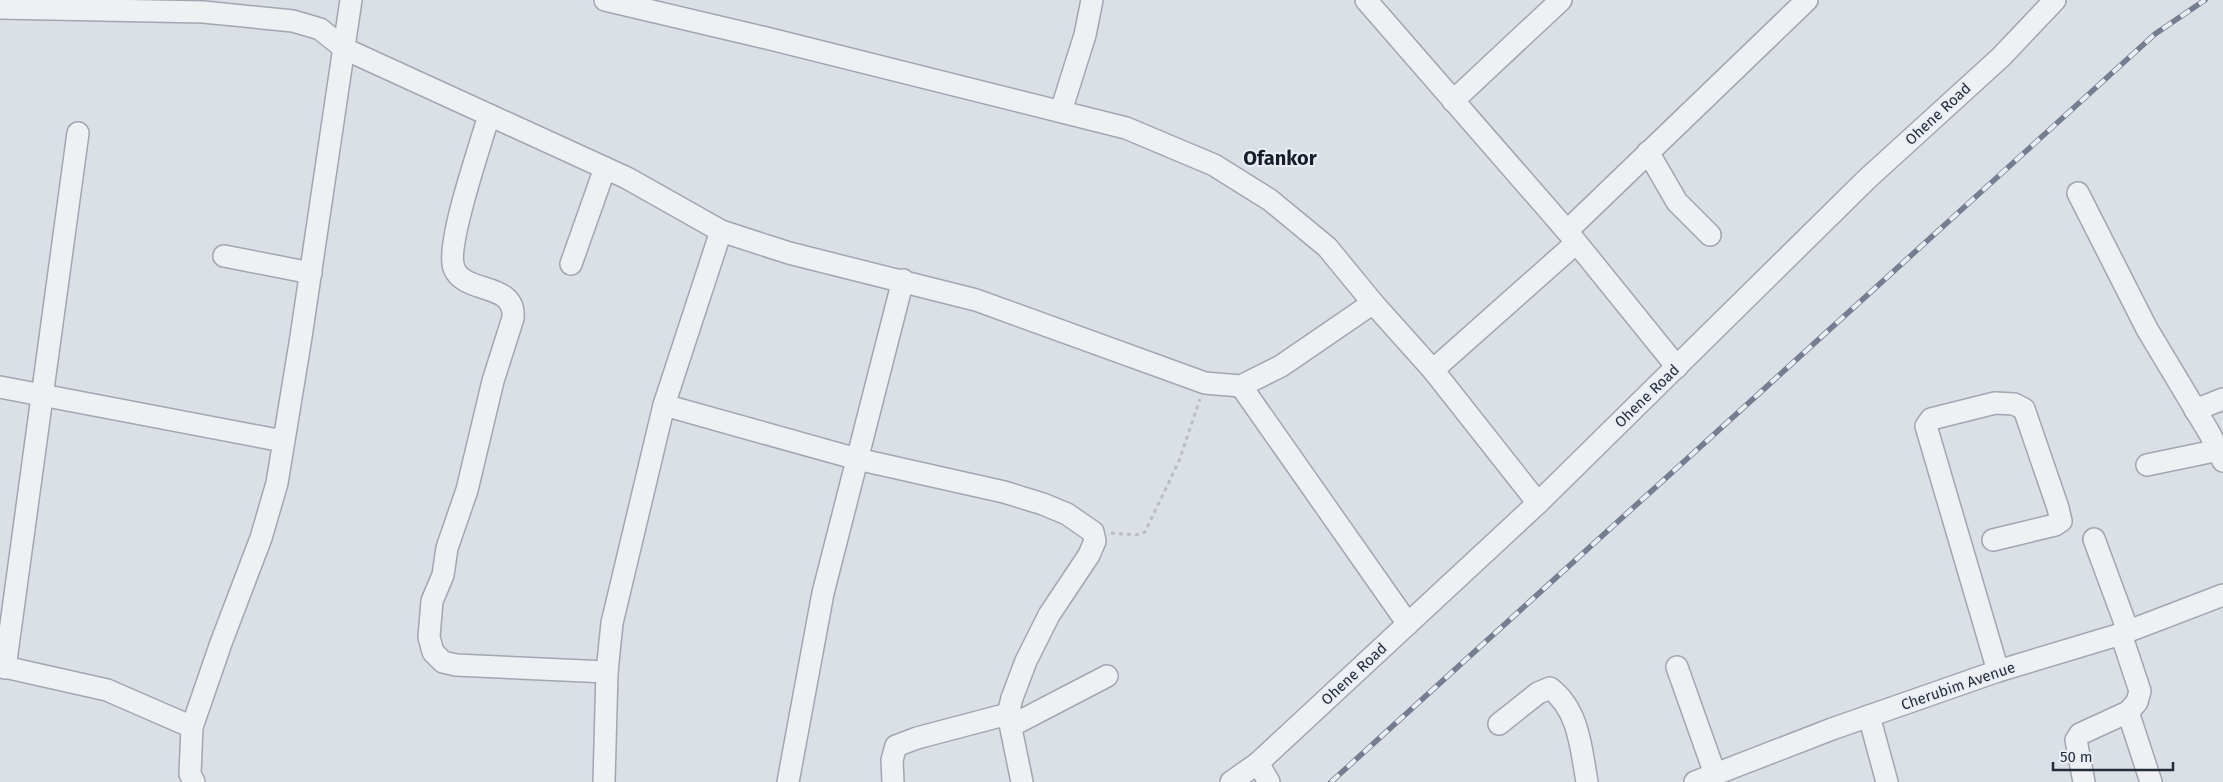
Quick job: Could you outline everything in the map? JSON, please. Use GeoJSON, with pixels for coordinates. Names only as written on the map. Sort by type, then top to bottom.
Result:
{"type":"FeatureCollection","features":[{"type":"Feature","properties":{"kind":"street"},"geometry":{"type":"LineString","coordinates":[[194,782],[190,774],[192,727],[221,643],[261,538],[276,483],[311,273],[352,0]]}},
{"type":"Feature","properties":{"kind":"street"},"geometry":{"type":"LineString","coordinates":[[605,0],[1126,128],[1214,164],[1270,200],[1327,246],[1373,303],[1433,370],[1538,503]]}},
{"type":"Feature","properties":{"kind":"street"},"geometry":{"type":"LineString","coordinates":[[1060,111],[1085,35],[1092,0]]}},
{"type":"Feature","properties":{"kind":"street"},"geometry":{"type":"LineString","coordinates":[[1366,0],[1571,237],[1677,367]]}},
{"type":"Feature","properties":{"kind":"street"},"geometry":{"type":"LineString","coordinates":[[1454,101],[1561,0]]}},
{"type":"Feature","properties":{"kind":"street"},"geometry":{"type":"LineString","coordinates":[[1433,370],[1571,237],[1648,152],[1807,0]]}},
{"type":"Feature","properties":{"kind":"street","name":"Ohene Road"},"geometry":{"type":"LineString","coordinates":[[1231,782],[1258,763],[1538,503],[1867,179],[2001,57],[2055,0]]}},
{"type":"Feature","properties":{"kind":"street"},"geometry":{"type":"LineString","coordinates":[[0,8],[203,12],[293,21],[320,29],[345,49],[628,178],[721,231],[789,253],[903,280],[976,300],[1205,383],[1241,386],[1281,366],[1373,303]]}},
{"type":"Feature","properties":{"kind":"street"},"geometry":{"type":"LineString","coordinates":[[489,116],[455,234],[453,266],[462,278],[503,295],[511,302],[514,310],[493,381],[467,490],[447,548],[442,575],[432,601],[429,637],[433,652],[443,662],[456,665],[607,672]]}},
{"type":"Feature","properties":{"kind":"street"},"geometry":{"type":"LineString","coordinates":[[78,133],[43,394],[2,667],[107,690],[192,727]]}},
{"type":"Feature","properties":{"kind":"street"},"geometry":{"type":"LineString","coordinates":[[1648,152],[1678,202],[1710,235]]}},
{"type":"Feature","properties":{"kind":"street"},"geometry":{"type":"LineString","coordinates":[[571,264],[606,168]]}},
{"type":"Feature","properties":{"kind":"street"},"geometry":{"type":"LineString","coordinates":[[2078,193],[2147,329],[2221,456],[2147,465]]}},
{"type":"Feature","properties":{"kind":"street"},"geometry":{"type":"LineString","coordinates":[[604,782],[607,672],[612,623],[664,405],[721,231]]}},
{"type":"Feature","properties":{"kind":"street"},"geometry":{"type":"LineString","coordinates":[[224,256],[311,273]]}},
{"type":"Feature","properties":{"kind":"street"},"geometry":{"type":"LineString","coordinates":[[788,782],[823,592],[903,280]]}},
{"type":"Feature","properties":{"kind":"street"},"geometry":{"type":"LineString","coordinates":[[1241,386],[1408,624]]}},
{"type":"Feature","properties":{"kind":"street"},"geometry":{"type":"LineString","coordinates":[[0,387],[283,440]]}},
{"type":"Feature","properties":{"kind":"street"},"geometry":{"type":"LineString","coordinates":[[2195,410],[2223,399]]}},
{"type":"Feature","properties":{"kind":"street"},"geometry":{"type":"LineString","coordinates":[[1993,540],[2055,526],[2061,521],[2024,410],[2014,404],[1996,403],[1931,419],[1926,426],[1926,432],[1998,671]]}},
{"type":"Feature","properties":{"kind":"street"},"geometry":{"type":"LineString","coordinates":[[664,405],[857,459],[1004,492],[1043,504],[1066,514],[1093,532],[1095,541],[1089,555],[1049,615],[1026,661],[1012,698],[1010,720],[1022,782]]}},
{"type":"Feature","properties":{"kind":"street"},"geometry":{"type":"LineString","coordinates":[[2084,782],[2076,740],[2080,734],[2128,712],[2138,702],[2140,691],[2124,632],[2094,539]]}},
{"type":"Feature","properties":{"kind":"street","name":"Cherubim Avenue"},"geometry":{"type":"LineString","coordinates":[[1695,782],[1869,716],[1998,671],[2124,632],[2223,595]]}},
{"type":"Feature","properties":{"kind":"street"},"geometry":{"type":"LineString","coordinates":[[1677,667],[1716,774]]}},
{"type":"Feature","properties":{"kind":"street"},"geometry":{"type":"LineString","coordinates":[[894,782],[892,760],[896,746],[917,738],[1010,720],[1107,676]]}},
{"type":"Feature","properties":{"kind":"street"},"geometry":{"type":"LineString","coordinates":[[1499,724],[1538,693],[1550,688],[1562,697],[1575,723],[1587,782]]}},
{"type":"Feature","properties":{"kind":"street"},"geometry":{"type":"LineString","coordinates":[[2128,712],[2151,782]]}},
{"type":"Feature","properties":{"kind":"street"},"geometry":{"type":"LineString","coordinates":[[1869,716],[1887,782]]}},
{"type":"Feature","properties":{"kind":"street"},"geometry":{"type":"LineString","coordinates":[[1258,763],[1269,782]]}},
{"type":"Feature","properties":{"kind":"path"},"geometry":{"type":"LineString","coordinates":[[1093,532],[1136,535],[1145,532],[1180,461],[1205,383]]}},
{"type":"Feature","properties":{"kind":"railway"},"geometry":{"type":"LineString","coordinates":[[1331,782],[2155,34],[2205,0]]}},
{"type":"Feature","properties":{"kind":"district","name":"Ofankor"},"geometry":{"type":"Point","coordinates":[1280,158]}}]}
